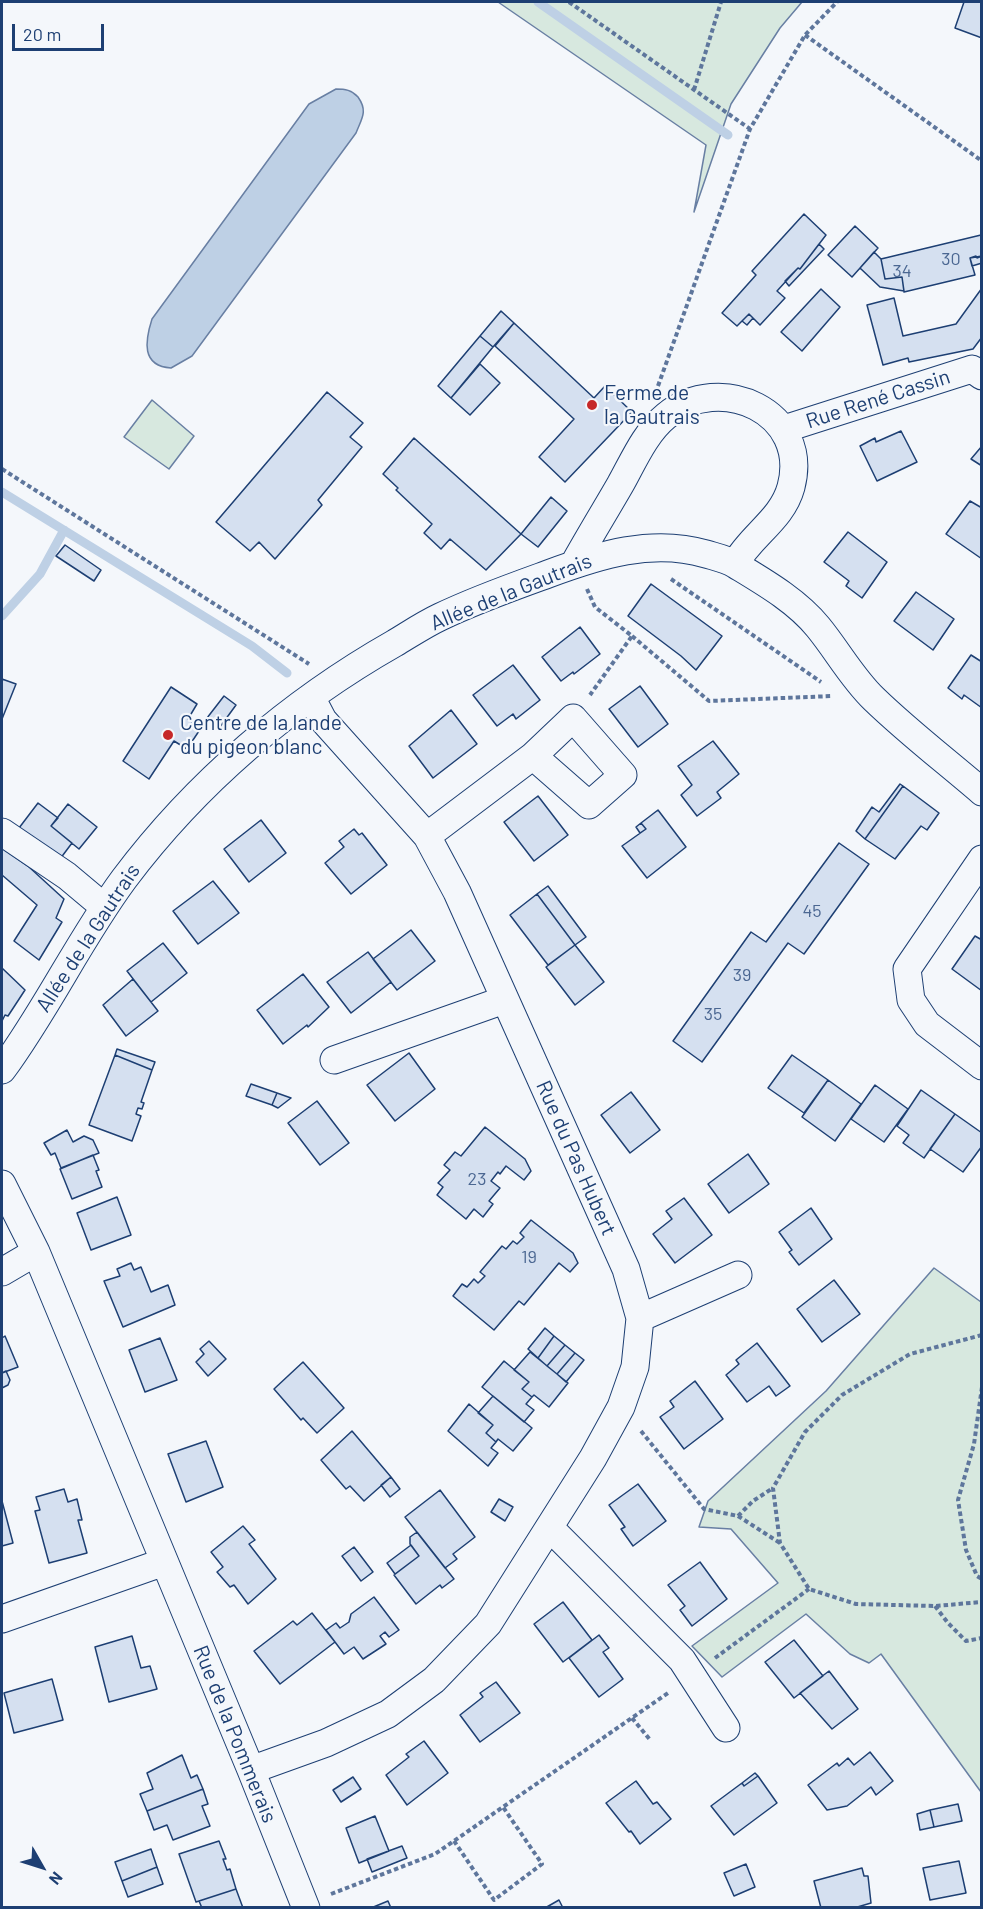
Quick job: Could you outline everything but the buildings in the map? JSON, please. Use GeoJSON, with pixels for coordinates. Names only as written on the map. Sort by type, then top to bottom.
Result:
{"type":"FeatureCollection","features":[{"type":"Feature","properties":{"kind":"street","name":"Rue René Cassin"},"geometry":{"type":"LineString","coordinates":[[783,429],[978,367]]}},
{"type":"Feature","properties":{"kind":"street","name":"Rue René Cassin"},"geometry":{"type":"LineString","coordinates":[[574,564],[632,461],[665,417],[683,405],[708,398],[731,397],[770,415],[783,429],[792,448],[794,468],[791,489],[782,508],[769,526],[743,550],[735,564]]}},
{"type":"Feature","properties":{"kind":"street","name":"Allée de la Gautrais"},"geometry":{"type":"LineString","coordinates":[[2,1070],[104,907],[150,847],[211,782],[275,724],[363,661],[439,617],[574,564],[629,550],[654,548],[699,552],[735,564],[768,585],[816,624],[871,697],[981,792]]}},
{"type":"Feature","properties":{"kind":"street","name":"Rue du Pas Hubert"},"geometry":{"type":"LineString","coordinates":[[251,1770],[326,1743],[388,1714],[434,1680],[488,1624],[593,1458],[621,1407],[635,1367],[640,1318],[626,1269],[457,891],[427,836],[323,720],[311,697]]}},
{"type":"Feature","properties":{"kind":"street"},"geometry":{"type":"LineString","coordinates":[[427,836],[533,756],[573,718],[623,775],[589,805],[533,756]]}},
{"type":"Feature","properties":{"kind":"street"},"geometry":{"type":"LineString","coordinates":[[2,832],[67,876],[104,907]]}},
{"type":"Feature","properties":{"kind":"street"},"geometry":{"type":"LineString","coordinates":[[981,859],[908,969],[910,1000],[927,1024],[981,1066]]}},
{"type":"Feature","properties":{"kind":"street"},"geometry":{"type":"LineString","coordinates":[[334,1060],[504,1000]]}},
{"type":"Feature","properties":{"kind":"street","name":"Rue de la Pommerais"},"geometry":{"type":"LineString","coordinates":[[2,1184],[36,1252],[305,1906]]}},
{"type":"Feature","properties":{"kind":"street"},"geometry":{"type":"LineString","coordinates":[[2,1272],[36,1252]]}},
{"type":"Feature","properties":{"kind":"street"},"geometry":{"type":"LineString","coordinates":[[640,1318],[738,1275]]}},
{"type":"Feature","properties":{"kind":"street"},"geometry":{"type":"LineString","coordinates":[[550,1528],[682,1660],[726,1728]]}},
{"type":"Feature","properties":{"kind":"street"},"geometry":{"type":"LineString","coordinates":[[2,1619],[164,1562]]}},
{"type":"Feature","properties":{"kind":"path"},"geometry":{"type":"LineString","coordinates":[[569,2],[750,129]]}},
{"type":"Feature","properties":{"kind":"path"},"geometry":{"type":"LineString","coordinates":[[694,90],[721,2]]}},
{"type":"Feature","properties":{"kind":"path"},"geometry":{"type":"LineString","coordinates":[[665,417],[658,388],[750,129],[805,35],[837,2]]}},
{"type":"Feature","properties":{"kind":"path"},"geometry":{"type":"LineString","coordinates":[[805,35],[981,161]]}},
{"type":"Feature","properties":{"kind":"path"},"geometry":{"type":"LineString","coordinates":[[2,469],[309,664],[363,661]]}},
{"type":"Feature","properties":{"kind":"path"},"geometry":{"type":"LineString","coordinates":[[654,548],[663,573],[822,683]]}},
{"type":"Feature","properties":{"kind":"path"},"geometry":{"type":"LineString","coordinates":[[574,564],[596,607],[709,701],[841,696],[831,689]]}},
{"type":"Feature","properties":{"kind":"path"},"geometry":{"type":"LineString","coordinates":[[573,718],[632,636]]}},
{"type":"Feature","properties":{"kind":"path"},"geometry":{"type":"LineString","coordinates":[[738,1516],[753,1501],[772,1488],[805,1431],[842,1395],[910,1354],[981,1335]]}},
{"type":"Feature","properties":{"kind":"path"},"geometry":{"type":"LineString","coordinates":[[981,1387],[974,1444],[958,1500],[966,1550],[977,1576],[981,1579]]}},
{"type":"Feature","properties":{"kind":"path"},"geometry":{"type":"LineString","coordinates":[[621,1407],[704,1509],[738,1516],[780,1543]]}},
{"type":"Feature","properties":{"kind":"path"},"geometry":{"type":"LineString","coordinates":[[772,1488],[780,1543],[808,1588],[856,1604],[934,1606],[981,1602]]}},
{"type":"Feature","properties":{"kind":"path"},"geometry":{"type":"LineString","coordinates":[[305,1906],[435,1854],[691,1676],[808,1588]]}},
{"type":"Feature","properties":{"kind":"path"},"geometry":{"type":"LineString","coordinates":[[934,1606],[966,1641],[981,1638]]}},
{"type":"Feature","properties":{"kind":"path"},"geometry":{"type":"LineString","coordinates":[[632,1718],[651,1741]]}},
{"type":"Feature","properties":{"kind":"path"},"geometry":{"type":"LineString","coordinates":[[454,1841],[494,1900],[543,1864],[502,1807]]}},
{"type":"Feature","properties":{"kind":"shaded area"},"geometry":{"type":"Polygon","coordinates":[[[498,2],[802,2],[780,28],[731,104],[694,212],[706,145],[498,2]]]}},
{"type":"Feature","properties":{"kind":"shaded area"},"geometry":{"type":"Polygon","coordinates":[[[152,400],[194,436],[169,469],[124,437],[152,400]]]}},
{"type":"Feature","properties":{"kind":"shaded area"},"geometry":{"type":"Polygon","coordinates":[[[934,1268],[981,1302],[981,1792],[881,1654],[869,1663],[850,1654],[806,1614],[722,1677],[692,1646],[778,1583],[731,1529],[699,1527],[708,1501],[826,1391],[934,1268]]]}},
{"type":"Feature","properties":{"kind":"water"},"geometry":{"type":"Polygon","coordinates":[[[336,89],[351,91],[363,106],[363,115],[356,133],[192,356],[171,368],[154,363],[147,344],[152,319],[309,104],[336,89]]]}},
{"type":"Feature","properties":{"kind":"waterway"},"geometry":{"type":"LineString","coordinates":[[538,2],[728,135]]}},
{"type":"Feature","properties":{"kind":"waterway"},"geometry":{"type":"LineString","coordinates":[[2,492],[252,646],[287,673]]}},
{"type":"Feature","properties":{"kind":"waterway"},"geometry":{"type":"LineString","coordinates":[[2,616],[40,574],[64,530]]}},
{"type":"Feature","properties":{"kind":"place","name":"Ferme de la Gautrais"},"geometry":{"type":"Point","coordinates":[592,405]}},
{"type":"Feature","properties":{"kind":"place","name":"Centre de la lande du pigeon blanc"},"geometry":{"type":"Point","coordinates":[168,735]}}]}
